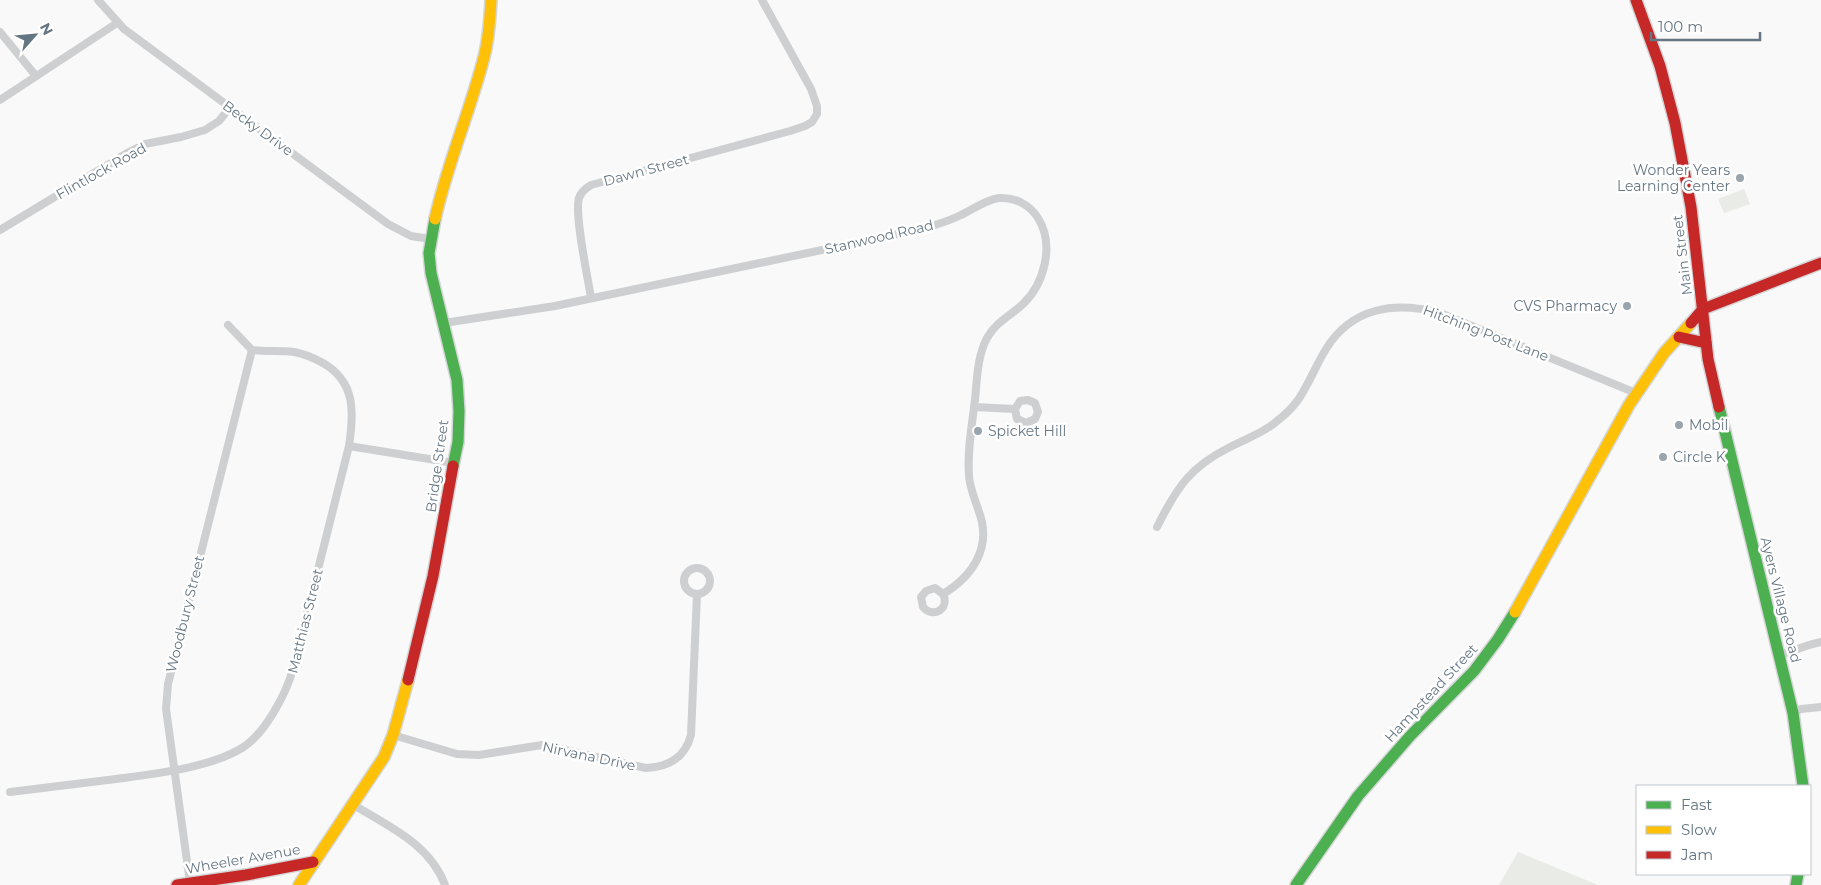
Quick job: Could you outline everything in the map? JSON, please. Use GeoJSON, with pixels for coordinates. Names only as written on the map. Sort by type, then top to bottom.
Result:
{"type":"FeatureCollection","features":[{"type":"Feature","properties":{"kind":"main road","name":"Bridge Street"},"geometry":{"type":"LineString","coordinates":[[299,885],[384,757],[393,735],[409,676],[433,576],[459,426],[454,364],[431,272],[430,239],[442,186],[484,57],[489,31],[490,0]]}},
{"type":"Feature","properties":{"kind":"main road","name":"Main Street"},"geometry":{"type":"LineString","coordinates":[[1636,0],[1660,66],[1675,123],[1691,207],[1706,343],[1722,423]]}},
{"type":"Feature","properties":{"kind":"main road"},"geometry":{"type":"LineString","coordinates":[[1703,309],[1821,263]]}},
{"type":"Feature","properties":{"kind":"main road","name":"Hampstead Street"},"geometry":{"type":"LineString","coordinates":[[1296,885],[1358,796],[1410,736],[1474,671],[1494,646],[1527,592],[1636,393],[1656,364],[1703,309]]}},
{"type":"Feature","properties":{"kind":"main road"},"geometry":{"type":"LineString","coordinates":[[1679,337],[1706,343]]}},
{"type":"Feature","properties":{"kind":"main road","name":"Ayers Village Road"},"geometry":{"type":"LineString","coordinates":[[1722,423],[1793,713],[1803,785]]}},
{"type":"Feature","properties":{"kind":"main road","name":"Wheeler Avenue"},"geometry":{"type":"LineString","coordinates":[[177,885],[246,875],[313,862]]}},
{"type":"Feature","properties":{"kind":"street","name":"Becky Drive"},"geometry":{"type":"LineString","coordinates":[[98,0],[117,22],[388,224],[411,236],[430,239]]}},
{"type":"Feature","properties":{"kind":"street","name":"Dawn Street"},"geometry":{"type":"LineString","coordinates":[[592,298],[578,205],[579,197],[584,190],[592,185],[806,126],[817,114],[814,97],[762,0]]}},
{"type":"Feature","properties":{"kind":"street"},"geometry":{"type":"LineString","coordinates":[[0,100],[117,22]]}},
{"type":"Feature","properties":{"kind":"street"},"geometry":{"type":"LineString","coordinates":[[0,32],[36,76]]}},
{"type":"Feature","properties":{"kind":"street","name":"Flintlock Road"},"geometry":{"type":"LineString","coordinates":[[0,230],[145,144],[205,130],[219,121],[230,107]]}},
{"type":"Feature","properties":{"kind":"street","name":"Stanwood Road"},"geometry":{"type":"LineString","coordinates":[[444,323],[505,315],[592,298],[922,229],[958,216],[988,201],[999,198],[1017,200],[1032,211],[1042,227],[1046,248],[1044,270],[1030,297],[996,325],[987,338],[979,362],[968,469],[971,490],[983,530],[982,549],[970,572],[943,594]]}},
{"type":"Feature","properties":{"kind":"street","name":"Hitching Post Lane"},"geometry":{"type":"LineString","coordinates":[[1157,527],[1172,497],[1188,476],[1208,459],[1275,423],[1298,400],[1327,347],[1338,334],[1350,323],[1381,309],[1407,306],[1440,313],[1636,393]]}},
{"type":"Feature","properties":{"kind":"street"},"geometry":{"type":"LineString","coordinates":[[228,325],[252,350]]}},
{"type":"Feature","properties":{"kind":"street","name":"Matthias Street"},"geometry":{"type":"LineString","coordinates":[[10,792],[174,770],[228,755],[243,747],[256,736],[284,693],[293,669],[348,446],[352,423],[352,401],[346,386],[336,372],[309,356],[295,352],[252,350]]}},
{"type":"Feature","properties":{"kind":"street","name":"Woodbury Street"},"geometry":{"type":"LineString","coordinates":[[190,883],[166,709],[168,684],[252,350]]}},
{"type":"Feature","properties":{"kind":"street"},"geometry":{"type":"LineString","coordinates":[[974,407],[1015,409]]}},
{"type":"Feature","properties":{"kind":"street"},"geometry":{"type":"LineString","coordinates":[[348,446],[454,463]]}},
{"type":"Feature","properties":{"kind":"street","name":"Nirvana Drive"},"geometry":{"type":"LineString","coordinates":[[393,735],[444,751],[470,755],[542,745],[646,768],[663,766],[684,752],[689,745],[691,735],[697,594]]}},
{"type":"Feature","properties":{"kind":"street"},"geometry":{"type":"LineString","coordinates":[[1780,655],[1794,651],[1802,646],[1821,642]]}},
{"type":"Feature","properties":{"kind":"street"},"geometry":{"type":"LineString","coordinates":[[1793,713],[1801,709],[1821,707]]}},
{"type":"Feature","properties":{"kind":"street"},"geometry":{"type":"LineString","coordinates":[[352,804],[418,846],[435,865],[445,885]]}},
{"type":"Feature","properties":{"kind":"shaded area"},"geometry":{"type":"Polygon","coordinates":[[[1744,189],[1750,204],[1724,213],[1718,199],[1744,189]]]}},
{"type":"Feature","properties":{"kind":"shaded area"},"geometry":{"type":"Polygon","coordinates":[[[1518,852],[1598,885],[1499,885],[1518,852]]]}},
{"type":"Feature","properties":{"kind":"traffic: fast"},"geometry":{"type":"LineString","coordinates":[[435,219],[429,253],[431,273],[457,380],[458,442],[453,466]]}},
{"type":"Feature","properties":{"kind":"traffic: fast"},"geometry":{"type":"LineString","coordinates":[[1719,407],[1793,713],[1803,785]]}},
{"type":"Feature","properties":{"kind":"traffic: fast"},"geometry":{"type":"LineString","coordinates":[[1296,885],[1358,796],[1410,736],[1474,671],[1515,612]]}},
{"type":"Feature","properties":{"kind":"traffic: fast"},"geometry":{"type":"LineString","coordinates":[[1796,885],[1798,875]]}},
{"type":"Feature","properties":{"kind":"traffic: slow"},"geometry":{"type":"LineString","coordinates":[[435,219],[484,57],[491,0]]}},
{"type":"Feature","properties":{"kind":"traffic: slow"},"geometry":{"type":"LineString","coordinates":[[1515,612],[1629,405],[1664,353],[1691,323]]}},
{"type":"Feature","properties":{"kind":"traffic: slow"},"geometry":{"type":"LineString","coordinates":[[299,885],[384,757],[393,735],[408,680]]}},
{"type":"Feature","properties":{"kind":"traffic: jam"},"geometry":{"type":"LineString","coordinates":[[1636,0],[1660,66],[1675,123],[1691,207],[1708,359],[1719,407]]}},
{"type":"Feature","properties":{"kind":"traffic: jam"},"geometry":{"type":"LineString","coordinates":[[1691,323],[1703,309],[1821,263]]}},
{"type":"Feature","properties":{"kind":"traffic: jam"},"geometry":{"type":"LineString","coordinates":[[1679,337],[1706,343]]}},
{"type":"Feature","properties":{"kind":"traffic: jam"},"geometry":{"type":"LineString","coordinates":[[408,680],[433,576],[453,466]]}},
{"type":"Feature","properties":{"kind":"traffic: jam"},"geometry":{"type":"LineString","coordinates":[[177,885],[246,875],[313,862]]}},
{"type":"Feature","properties":{"kind":"place","name":"Wonder Years Learning Center"},"geometry":{"type":"Point","coordinates":[1740,178]}},
{"type":"Feature","properties":{"kind":"place","name":"CVS Pharmacy"},"geometry":{"type":"Point","coordinates":[1627,306]}},
{"type":"Feature","properties":{"kind":"place","name":"Mobil"},"geometry":{"type":"Point","coordinates":[1679,425]}},
{"type":"Feature","properties":{"kind":"place","name":"Spicket Hill"},"geometry":{"type":"Point","coordinates":[978,431]}},
{"type":"Feature","properties":{"kind":"place","name":"Circle K"},"geometry":{"type":"Point","coordinates":[1663,457]}}]}
